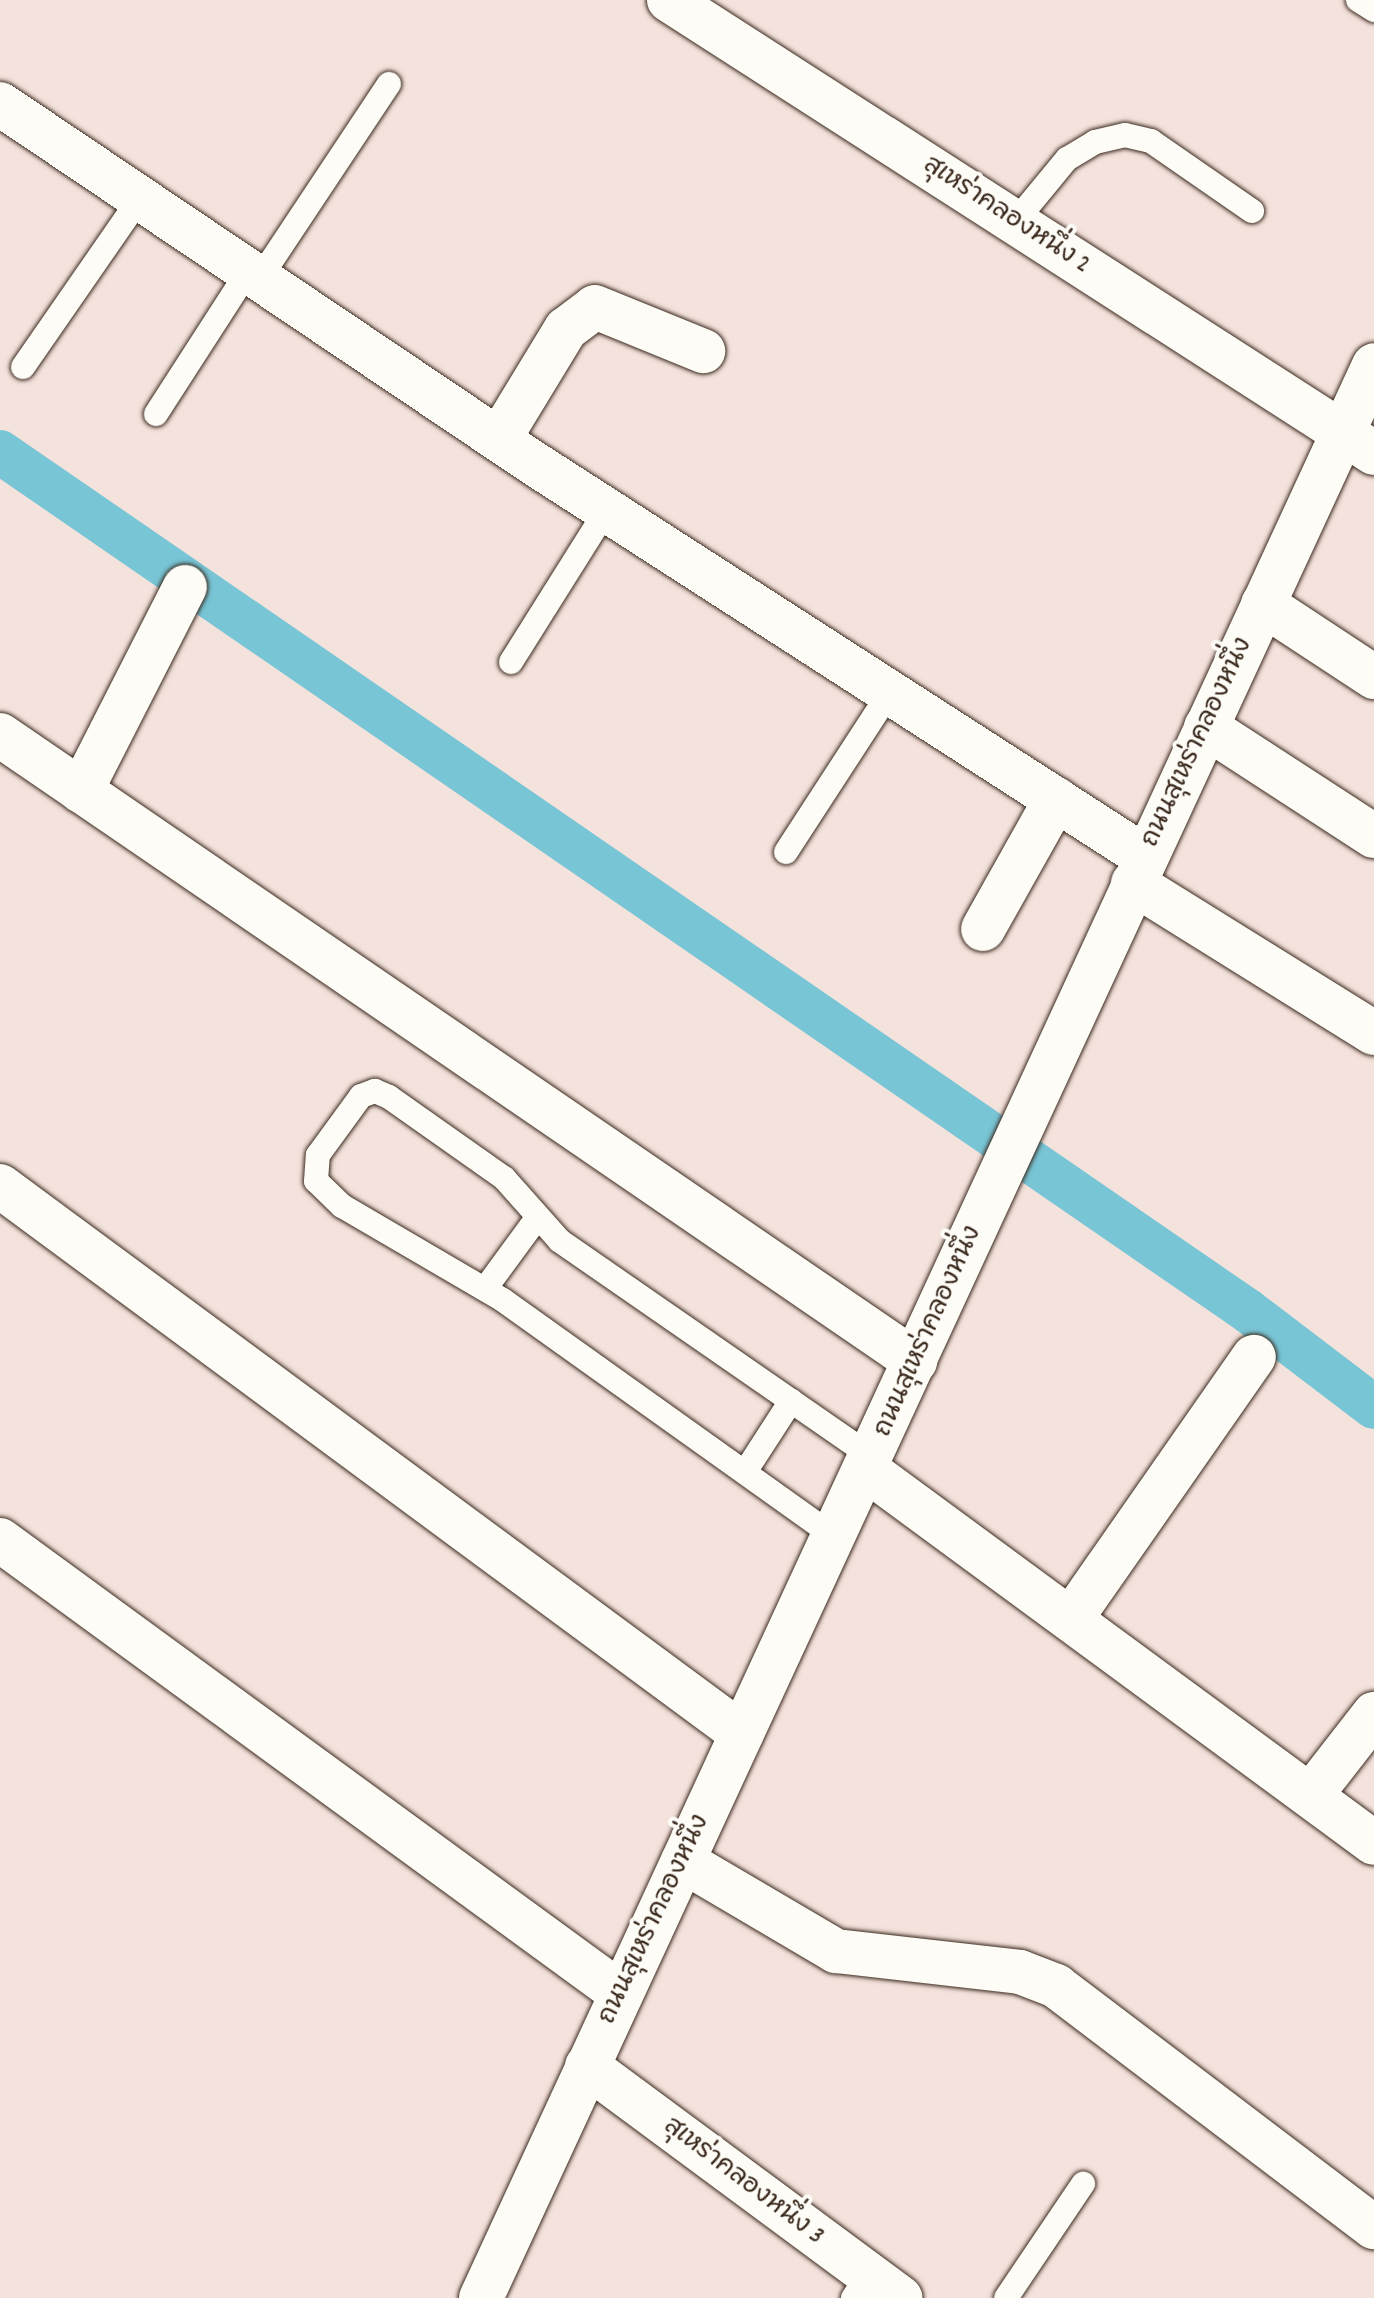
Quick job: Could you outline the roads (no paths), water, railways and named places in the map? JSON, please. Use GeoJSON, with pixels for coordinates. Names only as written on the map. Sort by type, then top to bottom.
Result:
{"type":"FeatureCollection","features":[{"type":"Feature","properties":{"kind":"street","name":"สุเหร่าคลองหนึ่ง 2"},"geometry":{"type":"LineString","coordinates":[[669,0],[1358,443]]}},
{"type":"Feature","properties":{"kind":"street"},"geometry":{"type":"LineString","coordinates":[[0,104],[499,439],[1056,799],[1139,870],[1374,1033]]}},
{"type":"Feature","properties":{"kind":"street"},"geometry":{"type":"LineString","coordinates":[[499,439],[566,329],[595,307],[703,351]]}},
{"type":"Feature","properties":{"kind":"street","name":"ถนนสุเหร่าคลองหนึ่ง"},"geometry":{"type":"LineString","coordinates":[[481,2298],[620,1993],[870,1464],[1263,604],[1358,443],[1374,365]]}},
{"type":"Feature","properties":{"kind":"street"},"geometry":{"type":"LineString","coordinates":[[81,791],[185,587]]}},
{"type":"Feature","properties":{"kind":"street"},"geometry":{"type":"LineString","coordinates":[[1263,604],[1374,677]]}},
{"type":"Feature","properties":{"kind":"street"},"geometry":{"type":"LineString","coordinates":[[1206,727],[1374,836]]}},
{"type":"Feature","properties":{"kind":"street"},"geometry":{"type":"LineString","coordinates":[[0,735],[915,1361]]}},
{"type":"Feature","properties":{"kind":"street"},"geometry":{"type":"LineString","coordinates":[[983,929],[1056,799]]}},
{"type":"Feature","properties":{"kind":"street"},"geometry":{"type":"LineString","coordinates":[[0,1186],[742,1734]]}},
{"type":"Feature","properties":{"kind":"street"},"geometry":{"type":"LineString","coordinates":[[1073,1616],[1254,1357]]}},
{"type":"Feature","properties":{"kind":"street"},"geometry":{"type":"LineString","coordinates":[[870,1464],[1374,1843]]}},
{"type":"Feature","properties":{"kind":"street"},"geometry":{"type":"LineString","coordinates":[[0,1540],[620,1993]]}},
{"type":"Feature","properties":{"kind":"street"},"geometry":{"type":"LineString","coordinates":[[1311,1795],[1374,1714]]}},
{"type":"Feature","properties":{"kind":"street"},"geometry":{"type":"LineString","coordinates":[[683,1861],[836,1951],[1020,1972],[1056,1986],[1374,2227]]}},
{"type":"Feature","properties":{"kind":"street","name":"สุเหร่าคลองหนึ่ง 3"},"geometry":{"type":"LineString","coordinates":[[587,2066],[874,2290]]}},
{"type":"Feature","properties":{"kind":"lane"},"geometry":{"type":"LineString","coordinates":[[1358,0],[1374,10]]}},
{"type":"Feature","properties":{"kind":"lane"},"geometry":{"type":"LineString","coordinates":[[156,414],[389,84]]}},
{"type":"Feature","properties":{"kind":"lane"},"geometry":{"type":"LineString","coordinates":[[1015,222],[1067,159],[1095,142],[1125,135],[1151,141],[1252,211]]}},
{"type":"Feature","properties":{"kind":"lane"},"geometry":{"type":"LineString","coordinates":[[23,367],[140,198]]}},
{"type":"Feature","properties":{"kind":"lane"},"geometry":{"type":"LineString","coordinates":[[511,662],[607,509]]}},
{"type":"Feature","properties":{"kind":"lane"},"geometry":{"type":"LineString","coordinates":[[786,852],[890,692]]}},
{"type":"Feature","properties":{"kind":"lane"},"geometry":{"type":"LineString","coordinates":[[835,1537],[485,1289],[342,1206],[316,1181],[318,1155],[361,1096],[375,1091],[389,1097],[504,1178],[560,1241],[791,1401],[870,1464]]}},
{"type":"Feature","properties":{"kind":"lane"},"geometry":{"type":"LineString","coordinates":[[485,1289],[537,1218]]}},
{"type":"Feature","properties":{"kind":"lane"},"geometry":{"type":"LineString","coordinates":[[745,1472],[791,1401]]}},
{"type":"Feature","properties":{"kind":"lane"},"geometry":{"type":"LineString","coordinates":[[1006,2298],[1083,2184]]}},
{"type":"Feature","properties":{"kind":"waterway"},"geometry":{"type":"LineString","coordinates":[[0,452],[1248,1311],[1374,1407]]}}]}
